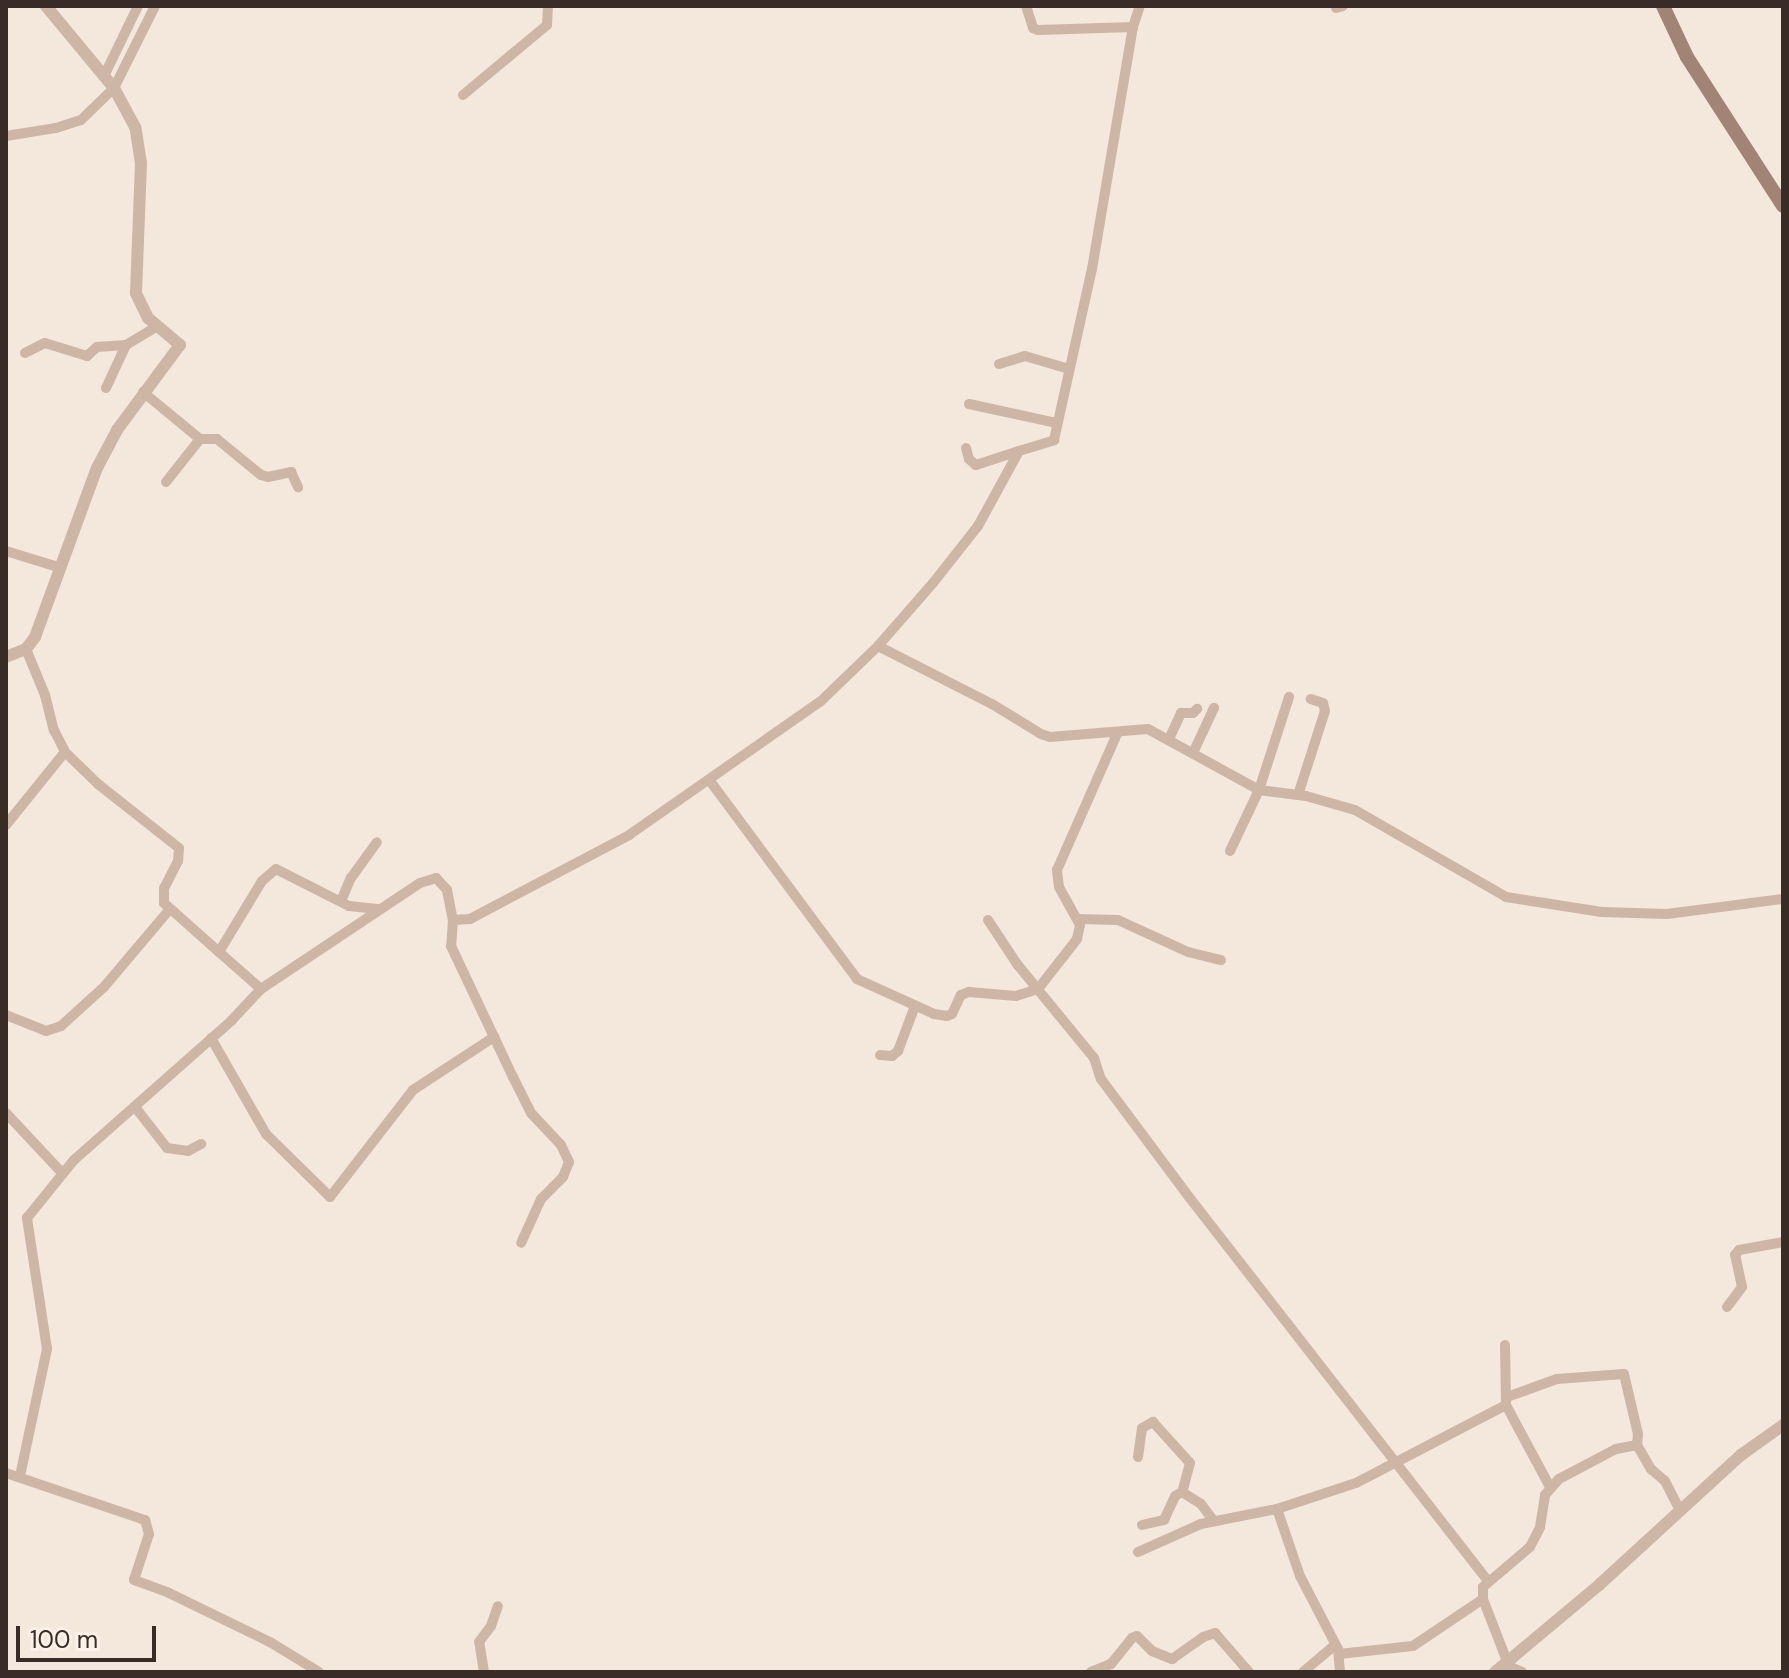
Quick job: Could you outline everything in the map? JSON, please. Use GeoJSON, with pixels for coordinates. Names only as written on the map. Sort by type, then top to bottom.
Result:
{"type":"FeatureCollection","features":[{"type":"Feature","properties":{"kind":"main road"},"geometry":{"type":"LineString","coordinates":[[1663,6],[1687,57],[1783,206]]}},
{"type":"Feature","properties":{"kind":"street"},"geometry":{"type":"LineString","coordinates":[[6,657],[26,649],[35,637],[58,567],[97,468],[143,392],[180,345],[140,305],[136,293],[140,149],[135,127],[114,88],[46,6]]}},
{"type":"Feature","properties":{"kind":"street"},"geometry":{"type":"LineString","coordinates":[[104,76],[138,6]]}},
{"type":"Feature","properties":{"kind":"street"},"geometry":{"type":"LineString","coordinates":[[6,136],[74,124],[114,88],[155,6]]}},
{"type":"Feature","properties":{"kind":"street"},"geometry":{"type":"LineString","coordinates":[[463,95],[547,25],[548,6]]}},
{"type":"Feature","properties":{"kind":"street"},"geometry":{"type":"LineString","coordinates":[[1026,6],[1033,28],[1038,30],[1133,27]]}},
{"type":"Feature","properties":{"kind":"street"},"geometry":{"type":"LineString","coordinates":[[966,448],[969,459],[976,465],[1054,440],[1092,269],[1133,27],[1140,6]]}},
{"type":"Feature","properties":{"kind":"street"},"geometry":{"type":"LineString","coordinates":[[25,353],[45,343],[83,356],[97,347],[126,345],[158,326]]}},
{"type":"Feature","properties":{"kind":"street"},"geometry":{"type":"LineString","coordinates":[[106,388],[126,345]]}},
{"type":"Feature","properties":{"kind":"street"},"geometry":{"type":"LineString","coordinates":[[999,364],[1025,356],[1069,369]]}},
{"type":"Feature","properties":{"kind":"street"},"geometry":{"type":"LineString","coordinates":[[143,392],[200,439],[217,439],[261,475],[268,477],[291,472],[298,487]]}},
{"type":"Feature","properties":{"kind":"street"},"geometry":{"type":"LineString","coordinates":[[969,404],[1057,423]]}},
{"type":"Feature","properties":{"kind":"street"},"geometry":{"type":"LineString","coordinates":[[166,482],[200,439]]}},
{"type":"Feature","properties":{"kind":"street"},"geometry":{"type":"LineString","coordinates":[[453,920],[470,919],[624,838],[820,702],[878,646],[978,526],[1019,451]]}},
{"type":"Feature","properties":{"kind":"street"},"geometry":{"type":"LineString","coordinates":[[6,551],[58,567]]}},
{"type":"Feature","properties":{"kind":"street"},"geometry":{"type":"LineString","coordinates":[[878,646],[992,704],[1041,734],[1050,737],[1140,728],[1169,739],[1259,790],[1298,795],[1367,816],[1506,897],[1602,912],[1667,914],[1783,899]]}},
{"type":"Feature","properties":{"kind":"street"},"geometry":{"type":"LineString","coordinates":[[26,649],[45,695],[54,730],[65,752],[98,784],[179,848],[178,861],[162,898],[169,910],[261,989]]}},
{"type":"Feature","properties":{"kind":"street"},"geometry":{"type":"LineString","coordinates":[[1230,851],[1259,790],[1289,697]]}},
{"type":"Feature","properties":{"kind":"street"},"geometry":{"type":"LineString","coordinates":[[1298,795],[1325,711],[1323,703],[1311,699]]}},
{"type":"Feature","properties":{"kind":"street"},"geometry":{"type":"LineString","coordinates":[[1193,753],[1214,708]]}},
{"type":"Feature","properties":{"kind":"street"},"geometry":{"type":"LineString","coordinates":[[1169,739],[1181,713],[1193,713],[1197,709]]}},
{"type":"Feature","properties":{"kind":"street"},"geometry":{"type":"LineString","coordinates":[[710,781],[857,979],[915,1006],[947,1016],[952,1014],[961,995],[969,992],[1016,996],[1038,989],[1077,939],[1078,919],[1059,887],[1057,870],[1063,850],[1118,732]]}},
{"type":"Feature","properties":{"kind":"street"},"geometry":{"type":"LineString","coordinates":[[6,825],[65,752]]}},
{"type":"Feature","properties":{"kind":"street"},"geometry":{"type":"LineString","coordinates":[[341,901],[351,878],[377,842]]}},
{"type":"Feature","properties":{"kind":"street"},"geometry":{"type":"LineString","coordinates":[[219,952],[262,881],[276,869],[358,909],[381,909]]}},
{"type":"Feature","properties":{"kind":"street"},"geometry":{"type":"LineString","coordinates":[[20,1476],[47,1349],[27,1218],[63,1174],[261,989],[428,878],[436,878],[447,890],[453,920],[451,946],[531,1113],[565,1151],[569,1162],[563,1177],[541,1199],[521,1243]]}},
{"type":"Feature","properties":{"kind":"street"},"geometry":{"type":"LineString","coordinates":[[6,1015],[46,1031],[61,1026],[104,987],[169,910]]}},
{"type":"Feature","properties":{"kind":"street"},"geometry":{"type":"LineString","coordinates":[[1078,919],[1118,920],[1188,952],[1221,960]]}},
{"type":"Feature","properties":{"kind":"street"},"geometry":{"type":"LineString","coordinates":[[988,920],[1094,1058],[1101,1079],[1186,1192],[1488,1581]]}},
{"type":"Feature","properties":{"kind":"street"},"geometry":{"type":"LineString","coordinates":[[880,1055],[892,1056],[898,1051],[915,1006]]}},
{"type":"Feature","properties":{"kind":"street"},"geometry":{"type":"LineString","coordinates":[[211,1038],[266,1134],[330,1197],[413,1090],[494,1037]]}},
{"type":"Feature","properties":{"kind":"street"},"geometry":{"type":"LineString","coordinates":[[135,1107],[167,1148],[188,1151],[201,1144]]}},
{"type":"Feature","properties":{"kind":"street"},"geometry":{"type":"LineString","coordinates":[[6,1113],[63,1174]]}},
{"type":"Feature","properties":{"kind":"street"},"geometry":{"type":"LineString","coordinates":[[1727,1307],[1742,1287],[1735,1255],[1739,1250],[1783,1242]]}},
{"type":"Feature","properties":{"kind":"street"},"geometry":{"type":"LineString","coordinates":[[1505,1345],[1507,1401],[1550,1487]]}},
{"type":"Feature","properties":{"kind":"street"},"geometry":{"type":"LineString","coordinates":[[1138,1552],[1214,1521],[1277,1509],[1345,1488],[1507,1401],[1557,1379],[1624,1374],[1638,1434],[1637,1445],[1651,1469],[1665,1481],[1680,1510]]}},
{"type":"Feature","properties":{"kind":"street"},"geometry":{"type":"LineString","coordinates":[[1138,1457],[1142,1428],[1153,1422],[1190,1463],[1182,1492],[1175,1496],[1164,1520],[1142,1525]]}},
{"type":"Feature","properties":{"kind":"street"},"geometry":{"type":"LineString","coordinates":[[1502,1666],[1741,1455],[1783,1425]]}},
{"type":"Feature","properties":{"kind":"street"},"geometry":{"type":"LineString","coordinates":[[1502,1666],[1483,1599],[1483,1587],[1530,1547],[1540,1527],[1543,1504],[1550,1487],[1575,1469],[1616,1449],[1637,1445]]}},
{"type":"Feature","properties":{"kind":"street"},"geometry":{"type":"LineString","coordinates":[[6,1473],[145,1520],[149,1534],[134,1580],[169,1593],[270,1642],[319,1672]]}},
{"type":"Feature","properties":{"kind":"street"},"geometry":{"type":"LineString","coordinates":[[1182,1492],[1201,1504],[1214,1521]]}},
{"type":"Feature","properties":{"kind":"street"},"geometry":{"type":"LineString","coordinates":[[1277,1509],[1300,1576],[1337,1650],[1340,1672]]}},
{"type":"Feature","properties":{"kind":"street"},"geometry":{"type":"LineString","coordinates":[[1303,1672],[1337,1650],[1413,1646],[1483,1599]]}},
{"type":"Feature","properties":{"kind":"street"},"geometry":{"type":"LineString","coordinates":[[484,1672],[479,1642],[498,1606]]}},
{"type":"Feature","properties":{"kind":"street"},"geometry":{"type":"LineString","coordinates":[[1091,1672],[1111,1664],[1137,1636],[1152,1651],[1172,1659],[1203,1637],[1215,1633],[1249,1672]]}},
{"type":"Feature","properties":{"kind":"street"},"geometry":{"type":"LineString","coordinates":[[1502,1666],[1522,1672]]}}]}
